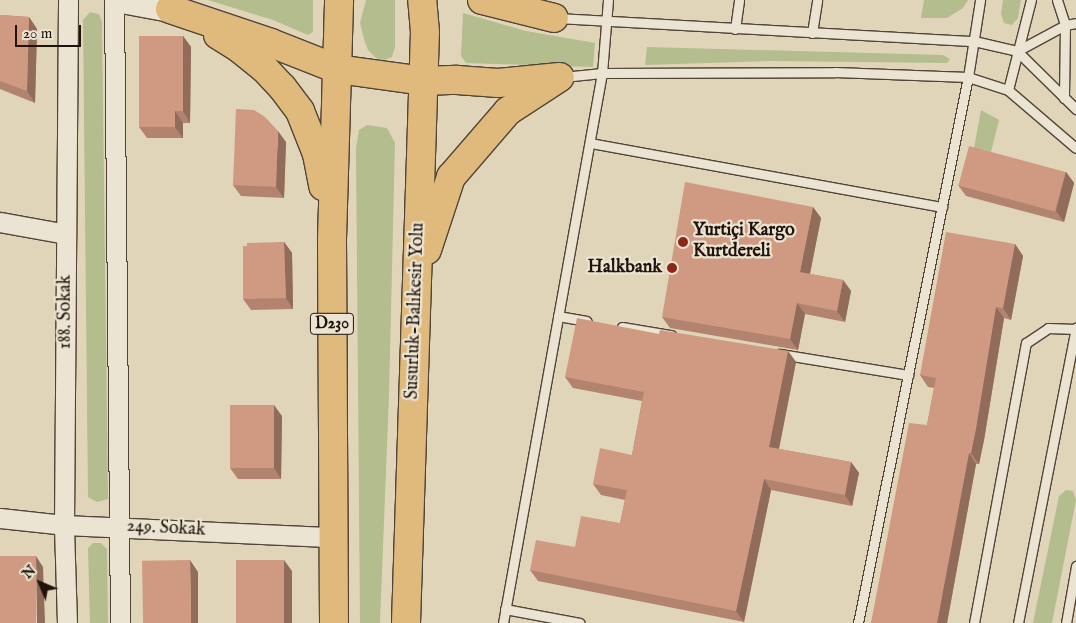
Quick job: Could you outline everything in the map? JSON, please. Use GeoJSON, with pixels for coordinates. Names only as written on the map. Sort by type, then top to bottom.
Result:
{"type":"FeatureCollection","features":[{"type":"Feature","properties":{"kind":"highway","name":"D230"},"geometry":{"type":"LineString","coordinates":[[334,623],[332,239],[339,0]]}},
{"type":"Feature","properties":{"kind":"highway","name":"Susurluk-Balıkesir Yolu"},"geometry":{"type":"LineString","coordinates":[[406,623],[425,32],[422,0]]}},
{"type":"Feature","properties":{"kind":"highway"},"geometry":{"type":"LineString","coordinates":[[482,0],[554,18]]}},
{"type":"Feature","properties":{"kind":"highway"},"geometry":{"type":"LineString","coordinates":[[518,0],[554,18]]}},
{"type":"Feature","properties":{"kind":"highway"},"geometry":{"type":"LineString","coordinates":[[170,9],[271,43],[337,69],[423,81],[457,80],[498,83],[560,77]]}},
{"type":"Feature","properties":{"kind":"highway"},"geometry":{"type":"LineString","coordinates":[[170,9],[239,48],[282,86],[300,111],[317,154],[332,239]]}},
{"type":"Feature","properties":{"kind":"highway"},"geometry":{"type":"LineString","coordinates":[[417,280],[451,177],[508,111],[560,77]]}},
{"type":"Feature","properties":{"kind":"main road"},"geometry":{"type":"LineString","coordinates":[[122,0],[170,9]]}},
{"type":"Feature","properties":{"kind":"street","name":"188. Sokak"},"geometry":{"type":"LineString","coordinates":[[66,623],[64,525],[68,0]]}},
{"type":"Feature","properties":{"kind":"street"},"geometry":{"type":"LineString","coordinates":[[114,0],[120,623]]}},
{"type":"Feature","properties":{"kind":"street"},"geometry":{"type":"LineString","coordinates":[[0,222],[66,234]]}},
{"type":"Feature","properties":{"kind":"street","name":"249. Sokak"},"geometry":{"type":"LineString","coordinates":[[0,518],[64,525],[333,537]]}},
{"type":"Feature","properties":{"kind":"lane"},"geometry":{"type":"LineString","coordinates":[[503,623],[602,74],[608,0]]}},
{"type":"Feature","properties":{"kind":"lane"},"geometry":{"type":"LineString","coordinates":[[735,29],[739,0]]}},
{"type":"Feature","properties":{"kind":"lane"},"geometry":{"type":"LineString","coordinates":[[812,33],[817,0]]}},
{"type":"Feature","properties":{"kind":"lane"},"geometry":{"type":"LineString","coordinates":[[858,623],[968,77],[980,0]]}},
{"type":"Feature","properties":{"kind":"lane"},"geometry":{"type":"LineString","coordinates":[[1008,90],[1031,0]]}},
{"type":"Feature","properties":{"kind":"lane"},"geometry":{"type":"LineString","coordinates":[[1057,0],[1065,25],[1064,98]]}},
{"type":"Feature","properties":{"kind":"lane"},"geometry":{"type":"LineString","coordinates":[[554,18],[974,41],[1017,51],[1076,109]]}},
{"type":"Feature","properties":{"kind":"lane"},"geometry":{"type":"LineString","coordinates":[[1017,51],[1065,25],[1076,22]]}},
{"type":"Feature","properties":{"kind":"lane"},"geometry":{"type":"LineString","coordinates":[[560,77],[602,74],[835,72],[968,77],[1008,90],[1076,148]]}},
{"type":"Feature","properties":{"kind":"lane"},"geometry":{"type":"LineString","coordinates":[[590,143],[942,207]]}},
{"type":"Feature","properties":{"kind":"lane"},"geometry":{"type":"LineString","coordinates":[[558,316],[597,323]]}},
{"type":"Feature","properties":{"kind":"lane"},"geometry":{"type":"LineString","coordinates":[[617,326],[684,338]]}},
{"type":"Feature","properties":{"kind":"lane"},"geometry":{"type":"LineString","coordinates":[[974,623],[1026,342],[1048,328],[1076,328],[1018,623]]}},
{"type":"Feature","properties":{"kind":"lane"},"geometry":{"type":"LineString","coordinates":[[772,352],[908,375]]}},
{"type":"Feature","properties":{"kind":"lane"},"geometry":{"type":"LineString","coordinates":[[1066,623],[1076,566]]}},
{"type":"Feature","properties":{"kind":"lane"},"geometry":{"type":"LineString","coordinates":[[505,609],[580,623]]}},
{"type":"Feature","properties":{"kind":"green space"},"geometry":{"type":"Polygon","coordinates":[[[208,0],[313,0],[313,32],[308,35],[273,20],[208,0]]]}},
{"type":"Feature","properties":{"kind":"green space"},"geometry":{"type":"Polygon","coordinates":[[[366,0],[395,0],[395,47],[392,57],[384,60],[376,58],[368,50],[360,23],[366,0]]]}},
{"type":"Feature","properties":{"kind":"green space"},"geometry":{"type":"Polygon","coordinates":[[[924,0],[968,0],[963,8],[947,18],[921,18],[924,0]]]}},
{"type":"Feature","properties":{"kind":"green space"},"geometry":{"type":"Polygon","coordinates":[[[1003,0],[1021,0],[1018,18],[1012,25],[1004,23],[1001,14],[1003,0]]]}},
{"type":"Feature","properties":{"kind":"green space"},"geometry":{"type":"Polygon","coordinates":[[[90,12],[99,14],[102,22],[108,499],[97,502],[88,497],[83,20],[90,12]]]}},
{"type":"Feature","properties":{"kind":"green space"},"geometry":{"type":"Polygon","coordinates":[[[463,13],[526,31],[595,43],[593,67],[466,63],[461,56],[463,13]]]}},
{"type":"Feature","properties":{"kind":"green space"},"geometry":{"type":"Polygon","coordinates":[[[647,47],[943,55],[950,59],[947,63],[773,61],[645,65],[647,47]]]}},
{"type":"Feature","properties":{"kind":"green space"},"geometry":{"type":"Polygon","coordinates":[[[981,110],[999,120],[991,152],[974,148],[981,110]]]}},
{"type":"Feature","properties":{"kind":"green space"},"geometry":{"type":"Polygon","coordinates":[[[367,125],[387,128],[395,143],[389,395],[380,623],[360,623],[356,148],[359,130],[367,125]]]}},
{"type":"Feature","properties":{"kind":"green space"},"geometry":{"type":"Polygon","coordinates":[[[1066,490],[1073,491],[1076,500],[1052,623],[1033,623],[1059,496],[1066,490]]]}},
{"type":"Feature","properties":{"kind":"green space"},"geometry":{"type":"Polygon","coordinates":[[[93,543],[101,543],[107,549],[108,623],[90,623],[88,548],[93,543]]]}},
{"type":"Feature","properties":{"kind":"building"},"geometry":{"type":"Polygon","coordinates":[[[0,15],[29,17],[27,91],[0,81],[0,15]]]}},
{"type":"Feature","properties":{"kind":"building"},"geometry":{"type":"Polygon","coordinates":[[[139,36],[183,36],[183,111],[175,111],[175,127],[139,127],[139,36]]]}},
{"type":"Feature","properties":{"kind":"building"},"geometry":{"type":"Polygon","coordinates":[[[236,109],[254,110],[265,117],[278,131],[276,187],[233,185],[236,109]]]}},
{"type":"Feature","properties":{"kind":"building"},"geometry":{"type":"Polygon","coordinates":[[[969,146],[1066,172],[1055,211],[958,186],[969,146]]]}},
{"type":"Feature","properties":{"kind":"building"},"geometry":{"type":"Polygon","coordinates":[[[685,182],[813,207],[800,272],[843,280],[837,311],[797,303],[790,339],[662,317],[685,182]]]}},
{"type":"Feature","properties":{"kind":"building"},"geometry":{"type":"Polygon","coordinates":[[[946,232],[1015,244],[1003,308],[996,307],[976,429],[971,453],[969,453],[937,623],[871,623],[909,423],[927,425],[936,378],[920,375],[946,232]]]}},
{"type":"Feature","properties":{"kind":"building"},"geometry":{"type":"Polygon","coordinates":[[[284,242],[286,298],[243,299],[243,246],[247,246],[247,243],[284,242]]]}},
{"type":"Feature","properties":{"kind":"building"},"geometry":{"type":"Polygon","coordinates":[[[577,318],[659,334],[660,330],[788,351],[769,447],[851,462],[845,495],[764,479],[736,611],[530,570],[536,540],[575,547],[581,516],[620,523],[627,490],[593,484],[600,448],[632,455],[644,392],[565,377],[577,318]]]}},
{"type":"Feature","properties":{"kind":"building"},"geometry":{"type":"Polygon","coordinates":[[[230,405],[274,405],[274,468],[230,468],[230,405]]]}},
{"type":"Feature","properties":{"kind":"building"},"geometry":{"type":"Polygon","coordinates":[[[0,556],[36,556],[36,623],[0,623],[0,556]]]}},
{"type":"Feature","properties":{"kind":"building"},"geometry":{"type":"Polygon","coordinates":[[[190,560],[191,623],[143,623],[142,561],[190,560]]]}},
{"type":"Feature","properties":{"kind":"building"},"geometry":{"type":"Polygon","coordinates":[[[236,560],[284,560],[284,623],[236,623],[236,560]]]}},
{"type":"Feature","properties":{"kind":"place","name":"Yurtiçi Kargo Kurtdereli"},"geometry":{"type":"Point","coordinates":[683,242]}},
{"type":"Feature","properties":{"kind":"place","name":"Halkbank"},"geometry":{"type":"Point","coordinates":[672,268]}}]}
